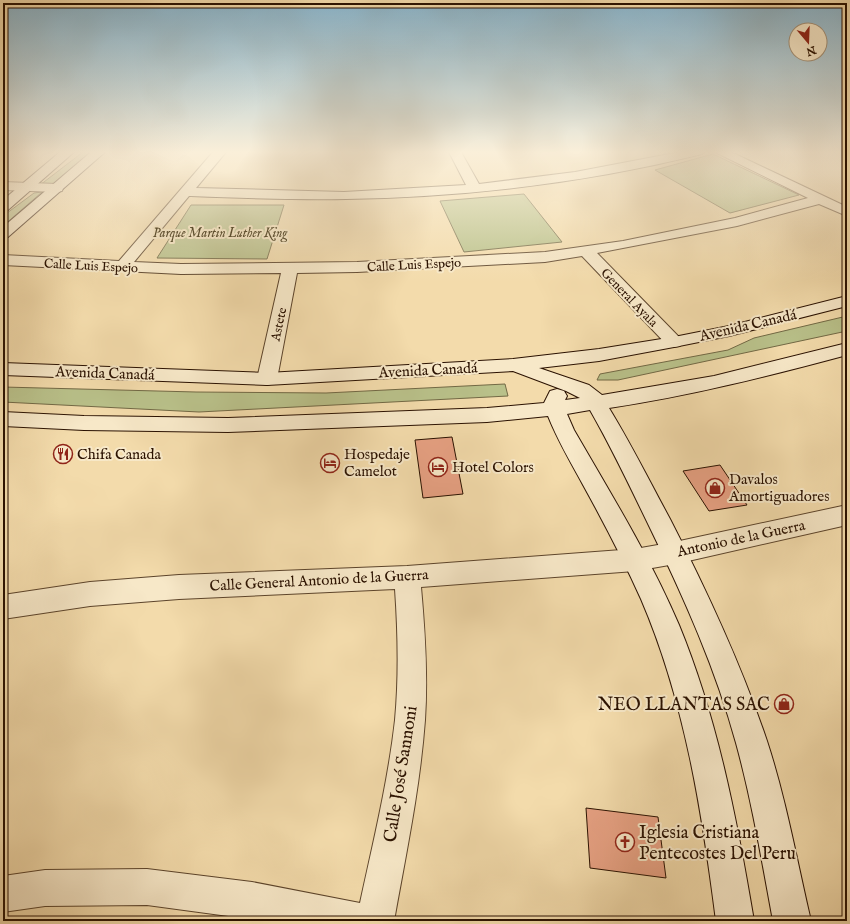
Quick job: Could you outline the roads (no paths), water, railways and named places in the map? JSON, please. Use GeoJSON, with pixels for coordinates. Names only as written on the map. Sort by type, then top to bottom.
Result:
{"type":"FeatureCollection","features":[{"type":"Feature","properties":{"kind":"street"},"geometry":{"type":"LineString","coordinates":[[3,206],[17,195]]}},
{"type":"Feature","properties":{"kind":"street"},"geometry":{"type":"LineString","coordinates":[[3,234],[49,195]]}},
{"type":"Feature","properties":{"kind":"street"},"geometry":{"type":"LineString","coordinates":[[122,267],[183,195]]}},
{"type":"Feature","properties":{"kind":"street"},"geometry":{"type":"LineString","coordinates":[[262,195],[357,195]]}},
{"type":"Feature","properties":{"kind":"street"},"geometry":{"type":"LineString","coordinates":[[814,195],[847,212]]}},
{"type":"Feature","properties":{"kind":"street","name":"Calle Luis Espejo"},"geometry":{"type":"LineString","coordinates":[[3,260],[181,269],[290,269],[537,257],[586,251],[737,222],[820,198]]}},
{"type":"Feature","properties":{"kind":"street","name":"General Ayala"},"geometry":{"type":"LineString","coordinates":[[586,251],[674,342]]}},
{"type":"Feature","properties":{"kind":"street","name":"Astete"},"geometry":{"type":"LineString","coordinates":[[267,379],[290,269]]}},
{"type":"Feature","properties":{"kind":"street","name":"Avenida Canadá"},"geometry":{"type":"LineString","coordinates":[[3,369],[267,379],[512,365],[599,355],[674,342],[729,331],[847,301]]}},
{"type":"Feature","properties":{"kind":"street"},"geometry":{"type":"LineString","coordinates":[[3,419],[100,423],[235,424],[487,415],[555,409],[596,403],[739,377],[847,349]]}},
{"type":"Feature","properties":{"kind":"street"},"geometry":{"type":"LineString","coordinates":[[599,355],[568,384],[554,401],[555,409],[564,430],[651,591],[666,626],[682,671],[698,722],[716,803],[735,921]]}},
{"type":"Feature","properties":{"kind":"street"},"geometry":{"type":"LineString","coordinates":[[512,365],[568,384],[589,395],[596,403],[621,446],[714,636],[733,686],[752,743],[768,803],[792,921]]}},
{"type":"Feature","properties":{"kind":"street","name":"Antonio de la Guerra"},"geometry":{"type":"LineString","coordinates":[[635,560],[674,553],[847,515]]}},
{"type":"Feature","properties":{"kind":"street","name":"Calle General Antonio de la Guerra"},"geometry":{"type":"LineString","coordinates":[[3,607],[90,594],[179,587],[407,577],[635,560]]}},
{"type":"Feature","properties":{"kind":"street","name":"Calle José Sannoni"},"geometry":{"type":"LineString","coordinates":[[375,921],[407,751],[410,725],[412,636],[407,577]]}},
{"type":"Feature","properties":{"kind":"street"},"geometry":{"type":"LineString","coordinates":[[3,894],[45,888],[147,888],[252,900],[358,921]]}},
{"type":"Feature","properties":{"kind":"place","name":"Chifa Canada"},"geometry":{"type":"Point","coordinates":[63,454]}},
{"type":"Feature","properties":{"kind":"place","name":"Hospedaje Camelot"},"geometry":{"type":"Point","coordinates":[330,463]}},
{"type":"Feature","properties":{"kind":"place","name":"Hotel Colors"},"geometry":{"type":"Point","coordinates":[438,467]}},
{"type":"Feature","properties":{"kind":"place","name":"Davalos Amortiguadores"},"geometry":{"type":"Point","coordinates":[715,488]}},
{"type":"Feature","properties":{"kind":"place","name":"NEO LLANTAS SAC"},"geometry":{"type":"Point","coordinates":[784,704]}},
{"type":"Feature","properties":{"kind":"place","name":"Iglesia Cristiana Pentecostes Del Peru"},"geometry":{"type":"Point","coordinates":[625,842]}},
{"type":"Feature","properties":{"kind":"park label","name":"Parque Martin Luther King"},"geometry":{"type":"Point","coordinates":[220,232]}}]}
